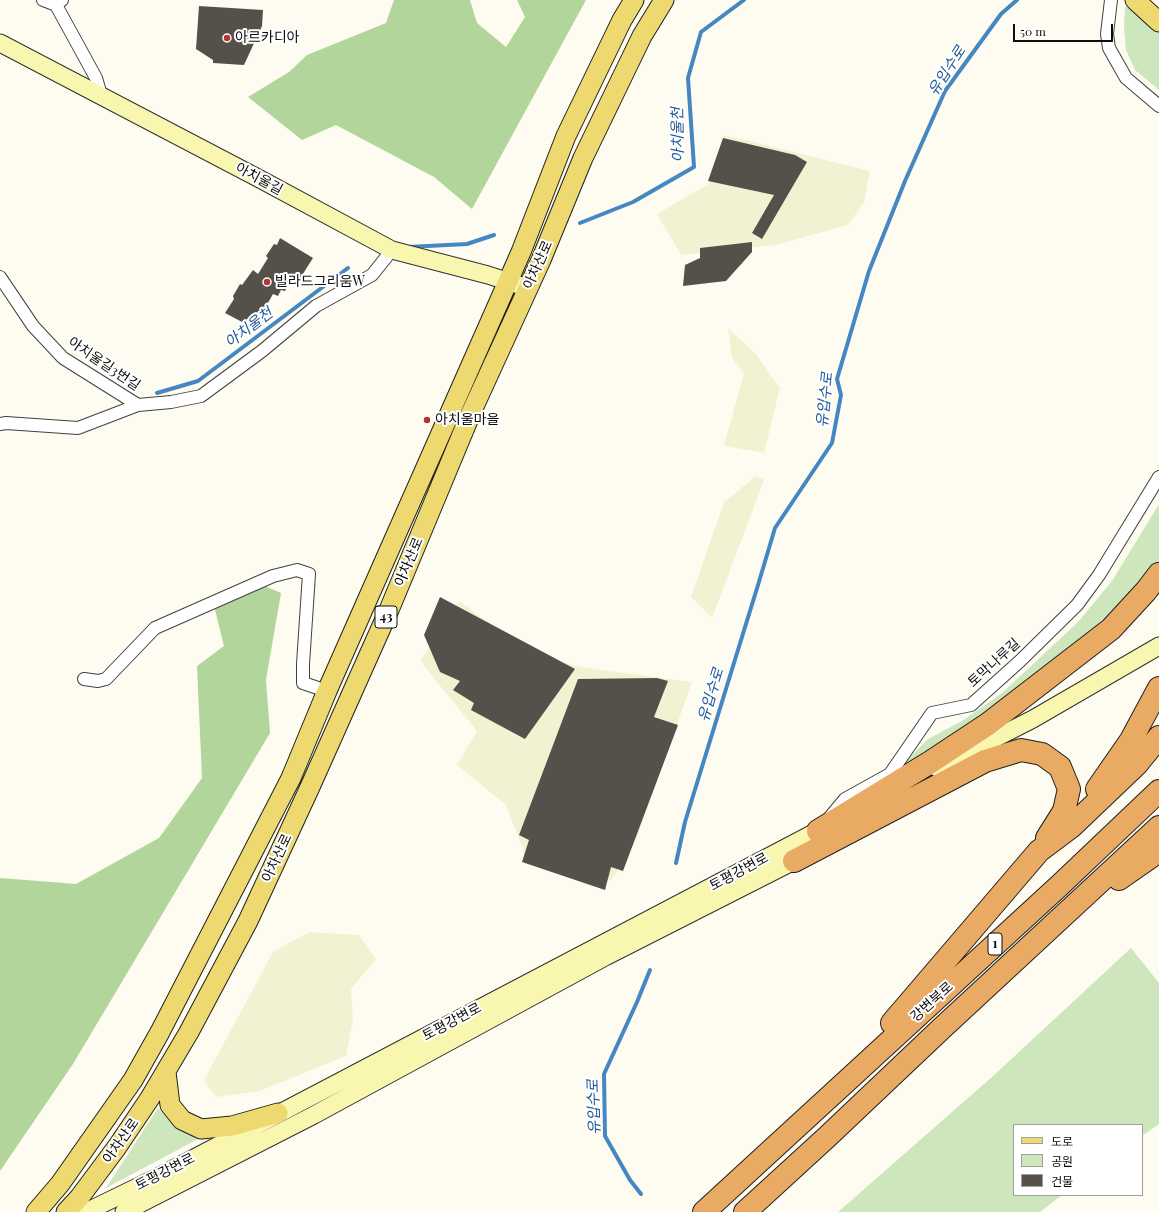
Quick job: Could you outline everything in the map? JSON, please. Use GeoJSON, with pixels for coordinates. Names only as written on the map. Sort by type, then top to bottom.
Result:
{"type":"FeatureCollection","features":[{"type":"Feature","properties":{"kind":"highway"},"geometry":{"type":"LineString","coordinates":[[818,831],[929,762],[994,719],[1112,629],[1159,574]]}},
{"type":"Feature","properties":{"kind":"highway"},"geometry":{"type":"LineString","coordinates":[[1071,827],[1131,740],[1159,688]]}},
{"type":"Feature","properties":{"kind":"highway"},"geometry":{"type":"LineString","coordinates":[[1039,851],[1071,827],[1137,764],[1159,737]]}},
{"type":"Feature","properties":{"kind":"highway"},"geometry":{"type":"LineString","coordinates":[[794,861],[985,760],[1021,750],[1042,754],[1060,767],[1068,789],[1064,811],[1039,851],[830,1095]]}},
{"type":"Feature","properties":{"kind":"highway","name":"강변북로"},"geometry":{"type":"LineString","coordinates":[[704,1212],[1060,885],[1159,791]]}},
{"type":"Feature","properties":{"kind":"highway","name":"강변북로"},"geometry":{"type":"LineString","coordinates":[[745,1212],[1159,826]]}},
{"type":"Feature","properties":{"kind":"highway"},"geometry":{"type":"LineString","coordinates":[[1048,929],[1159,851]]}},
{"type":"Feature","properties":{"kind":"main road","name":"아차산로"},"geometry":{"type":"LineString","coordinates":[[40,1211],[133,1080],[156,1039],[291,778],[327,691],[521,252],[566,136],[622,20],[634,0]]}},
{"type":"Feature","properties":{"kind":"main road","name":"아차산로"},"geometry":{"type":"LineString","coordinates":[[66,1212],[80,1198],[150,1098],[189,1032],[248,921],[389,610],[471,413],[542,260],[583,158],[642,36],[664,0]]}},
{"type":"Feature","properties":{"kind":"main road"},"geometry":{"type":"LineString","coordinates":[[1135,0],[1159,22]]}},
{"type":"Feature","properties":{"kind":"main road"},"geometry":{"type":"LineString","coordinates":[[166,1072],[170,1104],[182,1120],[200,1129],[232,1126],[278,1113]]}},
{"type":"Feature","properties":{"kind":"street"},"geometry":{"type":"LineString","coordinates":[[43,0],[59,2],[96,78],[101,95]]}},
{"type":"Feature","properties":{"kind":"street"},"geometry":{"type":"LineString","coordinates":[[1111,0],[1107,34],[1109,48],[1126,78],[1159,106]]}},
{"type":"Feature","properties":{"kind":"street","name":"아치울길"},"geometry":{"type":"LineString","coordinates":[[0,43],[392,250],[488,275],[528,288]]}},
{"type":"Feature","properties":{"kind":"street","name":"아치울길3번길"},"geometry":{"type":"LineString","coordinates":[[0,278],[33,326],[63,358],[138,405],[171,402],[201,396],[262,351],[316,306],[372,275],[392,250]]}},
{"type":"Feature","properties":{"kind":"street"},"geometry":{"type":"LineString","coordinates":[[0,424],[6,423],[78,428],[138,405]]}},
{"type":"Feature","properties":{"kind":"street","name":"토막나루길"},"geometry":{"type":"LineString","coordinates":[[818,831],[845,799],[890,774],[932,713],[971,704],[1020,661],[1077,605],[1099,576],[1159,477]]}},
{"type":"Feature","properties":{"kind":"street"},"geometry":{"type":"LineString","coordinates":[[84,679],[98,681],[106,679],[155,628],[273,576],[297,570],[309,574],[303,683],[327,691]]}},
{"type":"Feature","properties":{"kind":"street","name":"토평강변로"},"geometry":{"type":"LineString","coordinates":[[86,1212],[158,1177],[1033,719],[1159,646]]}},
{"type":"Feature","properties":{"kind":"street"},"geometry":{"type":"LineString","coordinates":[[794,861],[818,831]]}},
{"type":"Feature","properties":{"kind":"street","name":"토평강변로"},"geometry":{"type":"LineString","coordinates":[[124,1212],[314,1115],[605,957],[794,861]]}},
{"type":"Feature","properties":{"kind":"green space"},"geometry":{"type":"Polygon","coordinates":[[[394,0],[470,0],[477,23],[506,47],[525,17],[517,0],[586,0],[472,209],[434,177],[336,125],[302,140],[248,97],[289,72],[307,55],[386,23],[394,0]]]}},
{"type":"Feature","properties":{"kind":"green space"},"geometry":{"type":"Polygon","coordinates":[[[1125,6],[1159,31],[1159,90],[1135,70],[1126,50],[1124,27],[1125,6]]]}},
{"type":"Feature","properties":{"kind":"green space"},"geometry":{"type":"Polygon","coordinates":[[[725,135],[870,171],[864,202],[848,225],[775,245],[681,255],[657,214],[710,183],[725,135]]]}},
{"type":"Feature","properties":{"kind":"green space"},"geometry":{"type":"Polygon","coordinates":[[[728,328],[755,353],[780,388],[764,453],[724,446],[744,373],[732,358],[728,328]]]}},
{"type":"Feature","properties":{"kind":"green space"},"geometry":{"type":"Polygon","coordinates":[[[756,476],[764,480],[712,618],[691,597],[724,502],[756,476]]]}},
{"type":"Feature","properties":{"kind":"green space"},"geometry":{"type":"Polygon","coordinates":[[[1159,504],[1159,568],[1102,631],[893,777],[907,760],[928,739],[962,721],[1002,693],[1078,622],[1112,581],[1159,504]]]}},
{"type":"Feature","properties":{"kind":"green space"},"geometry":{"type":"Polygon","coordinates":[[[258,583],[281,593],[266,680],[270,733],[73,1064],[0,1171],[0,878],[76,884],[159,838],[202,778],[197,666],[224,646],[212,598],[258,583]]]}},
{"type":"Feature","properties":{"kind":"green space"},"geometry":{"type":"Polygon","coordinates":[[[460,601],[529,654],[586,668],[692,682],[636,840],[611,881],[527,860],[506,805],[457,765],[477,731],[420,661],[460,601]]]}},
{"type":"Feature","properties":{"kind":"green space"},"geometry":{"type":"Polygon","coordinates":[[[309,932],[359,935],[376,959],[351,989],[353,1020],[346,1056],[260,1091],[216,1097],[204,1080],[273,952],[309,932]]]}},
{"type":"Feature","properties":{"kind":"green space"},"geometry":{"type":"Polygon","coordinates":[[[1131,948],[1159,983],[1159,1124],[1143,1135],[1143,1124],[1013,1124],[1013,1196],[1061,1196],[1040,1212],[838,1212],[992,1077],[1131,948]]]}},
{"type":"Feature","properties":{"kind":"green space"},"geometry":{"type":"Polygon","coordinates":[[[158,1108],[170,1121],[192,1134],[202,1137],[106,1188],[158,1108]]]}},
{"type":"Feature","properties":{"kind":"building","name":"아르카디아"},"geometry":{"type":"Polygon","coordinates":[[[199,6],[263,10],[262,26],[244,65],[213,63],[213,60],[196,49],[199,6]]]}},
{"type":"Feature","properties":{"kind":"building"},"geometry":{"type":"Polygon","coordinates":[[[723,138],[795,155],[807,162],[762,239],[752,233],[774,195],[708,181],[723,138]]]}},
{"type":"Feature","properties":{"kind":"building","name":"빌라드그리움W"},"geometry":{"type":"Polygon","coordinates":[[[280,238],[313,258],[299,280],[293,277],[285,291],[281,290],[278,296],[273,294],[265,308],[262,308],[259,313],[255,312],[250,320],[248,318],[244,323],[225,313],[234,299],[233,296],[240,284],[242,285],[253,270],[258,274],[268,258],[266,256],[274,244],[277,245],[280,238]]]}},
{"type":"Feature","properties":{"kind":"building"},"geometry":{"type":"Polygon","coordinates":[[[752,242],[752,252],[726,281],[683,286],[685,265],[700,258],[700,248],[752,242]]]}},
{"type":"Feature","properties":{"kind":"building"},"geometry":{"type":"Polygon","coordinates":[[[440,597],[575,669],[525,739],[471,710],[474,703],[453,690],[460,681],[440,672],[424,635],[440,597]]]}},
{"type":"Feature","properties":{"kind":"building"},"geometry":{"type":"Polygon","coordinates":[[[657,678],[668,681],[654,717],[678,725],[623,871],[611,867],[605,890],[522,862],[529,840],[519,835],[578,679],[657,678]]]}},
{"type":"Feature","properties":{"kind":"waterway","name":"아치울천"},"geometry":{"type":"LineString","coordinates":[[580,223],[633,202],[694,167],[688,78],[701,32],[744,0]]}},
{"type":"Feature","properties":{"kind":"waterway","name":"유입수로"},"geometry":{"type":"LineString","coordinates":[[676,863],[685,822],[775,528],[832,443],[841,395],[837,379],[869,271],[905,181],[945,91],[1001,14],[1017,0]]}},
{"type":"Feature","properties":{"kind":"waterway","name":"아치울천"},"geometry":{"type":"LineString","coordinates":[[408,247],[467,244],[494,235]]}},
{"type":"Feature","properties":{"kind":"waterway","name":"아치울천"},"geometry":{"type":"LineString","coordinates":[[157,393],[198,381],[348,268]]}},
{"type":"Feature","properties":{"kind":"waterway","name":"유입수로"},"geometry":{"type":"LineString","coordinates":[[641,1194],[630,1180],[605,1136],[604,1074],[650,970]]}},
{"type":"Feature","properties":{"kind":"place","name":"아르카디아"},"geometry":{"type":"Point","coordinates":[227,38]}},
{"type":"Feature","properties":{"kind":"place","name":"빌라드그리움W"},"geometry":{"type":"Point","coordinates":[267,282]}},
{"type":"Feature","properties":{"kind":"place","name":"아치울마을"},"geometry":{"type":"Point","coordinates":[427,420]}}]}
